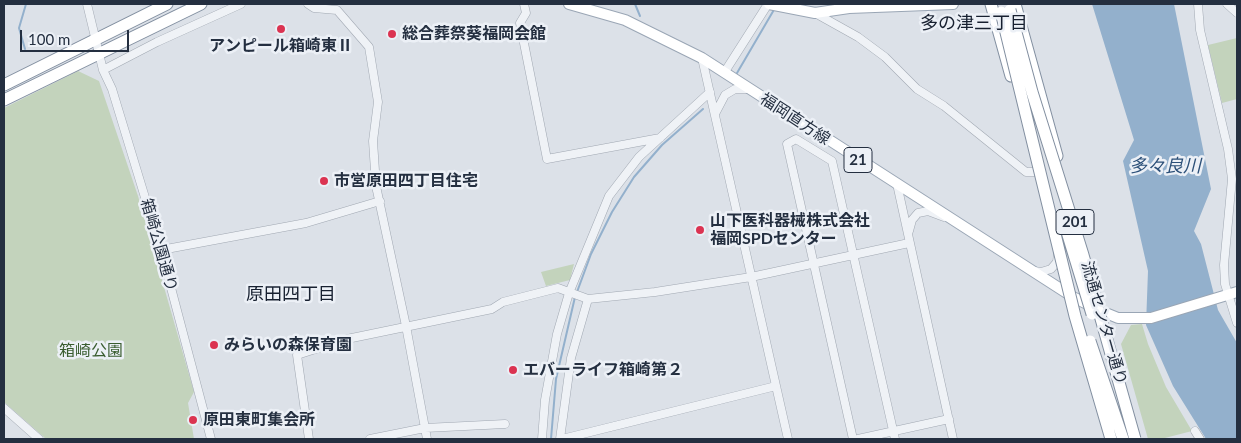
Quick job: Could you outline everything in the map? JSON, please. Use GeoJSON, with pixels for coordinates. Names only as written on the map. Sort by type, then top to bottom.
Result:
{"type":"FeatureCollection","features":[{"type":"Feature","properties":{"kind":"highway"},"geometry":{"type":"LineString","coordinates":[[4,85],[167,4]]}},
{"type":"Feature","properties":{"kind":"highway"},"geometry":{"type":"LineString","coordinates":[[4,100],[201,4]]}},
{"type":"Feature","properties":{"kind":"highway","name":"流通センター通り"},"geometry":{"type":"LineString","coordinates":[[991,4],[1112,439]]}},
{"type":"Feature","properties":{"kind":"highway"},"geometry":{"type":"LineString","coordinates":[[998,4],[1062,265],[1112,439]]}},
{"type":"Feature","properties":{"kind":"highway"},"geometry":{"type":"LineString","coordinates":[[1008,4],[1050,152],[1070,243],[1104,357],[1135,439]]}},
{"type":"Feature","properties":{"kind":"highway","name":"流通センター通り"},"geometry":{"type":"LineString","coordinates":[[1015,4],[1135,439]]}},
{"type":"Feature","properties":{"kind":"highway"},"geometry":{"type":"LineString","coordinates":[[1062,265],[1123,439]]}},
{"type":"Feature","properties":{"kind":"main road"},"geometry":{"type":"LineString","coordinates":[[145,15],[162,4]]}},
{"type":"Feature","properties":{"kind":"main road","name":"福岡直方線"},"geometry":{"type":"LineString","coordinates":[[569,4],[587,6],[648,30],[702,58],[1030,270],[1073,297],[1101,311],[1118,318],[1144,318],[1232,294]]}},
{"type":"Feature","properties":{"kind":"main road"},"geometry":{"type":"LineString","coordinates":[[769,4],[815,13],[849,8],[953,4]]}},
{"type":"Feature","properties":{"kind":"street","name":"箱崎公園通り"},"geometry":{"type":"LineString","coordinates":[[87,4],[103,70],[112,89],[162,250],[211,439]]}},
{"type":"Feature","properties":{"kind":"street"},"geometry":{"type":"LineString","coordinates":[[103,70],[157,42],[241,4]]}},
{"type":"Feature","properties":{"kind":"street"},"geometry":{"type":"LineString","coordinates":[[308,4],[314,8],[337,10],[369,47],[375,73],[378,102],[373,141],[376,186],[406,326],[427,439]]}},
{"type":"Feature","properties":{"kind":"street"},"geometry":{"type":"LineString","coordinates":[[524,4],[526,13],[520,23],[547,159],[660,138]]}},
{"type":"Feature","properties":{"kind":"street"},"geometry":{"type":"LineString","coordinates":[[724,73],[769,4]]}},
{"type":"Feature","properties":{"kind":"street"},"geometry":{"type":"LineString","coordinates":[[1198,4],[1206,60],[1234,171],[1224,265],[1237,323]]}},
{"type":"Feature","properties":{"kind":"street"},"geometry":{"type":"LineString","coordinates":[[1228,4],[1237,13]]}},
{"type":"Feature","properties":{"kind":"street"},"geometry":{"type":"LineString","coordinates":[[815,13],[836,23],[885,57],[916,89],[944,106],[1026,172],[1038,172]]}},
{"type":"Feature","properties":{"kind":"street"},"geometry":{"type":"LineString","coordinates":[[702,58],[788,439]]}},
{"type":"Feature","properties":{"kind":"street"},"geometry":{"type":"LineString","coordinates":[[715,114],[725,94],[735,89],[749,89]]}},
{"type":"Feature","properties":{"kind":"street"},"geometry":{"type":"LineString","coordinates":[[542,439],[550,368],[571,293],[609,196],[639,157],[710,92]]}},
{"type":"Feature","properties":{"kind":"street"},"geometry":{"type":"LineString","coordinates":[[853,439],[787,144],[796,139],[832,161],[894,436]]}},
{"type":"Feature","properties":{"kind":"street"},"geometry":{"type":"LineString","coordinates":[[897,184],[953,439]]}},
{"type":"Feature","properties":{"kind":"street"},"geometry":{"type":"LineString","coordinates":[[162,250],[306,223],[380,200]]}},
{"type":"Feature","properties":{"kind":"street"},"geometry":{"type":"LineString","coordinates":[[910,244],[909,229],[912,220],[918,213],[928,211],[956,222]]}},
{"type":"Feature","properties":{"kind":"street"},"geometry":{"type":"LineString","coordinates":[[1030,270],[1041,272],[1051,269],[1057,262],[1058,256],[1053,231]]}},
{"type":"Feature","properties":{"kind":"street"},"geometry":{"type":"LineString","coordinates":[[309,439],[297,355],[348,339],[492,309],[503,302],[558,288],[586,298],[654,292],[751,277],[910,244]]}},
{"type":"Feature","properties":{"kind":"street"},"geometry":{"type":"LineString","coordinates":[[586,298],[571,358],[561,439],[776,386]]}},
{"type":"Feature","properties":{"kind":"street"},"geometry":{"type":"LineString","coordinates":[[4,408],[39,439]]}},
{"type":"Feature","properties":{"kind":"street"},"geometry":{"type":"LineString","coordinates":[[858,439],[894,436],[949,420]]}},
{"type":"Feature","properties":{"kind":"street"},"geometry":{"type":"LineString","coordinates":[[370,439],[425,428],[505,424]]}},
{"type":"Feature","properties":{"kind":"street"},"geometry":{"type":"LineString","coordinates":[[1195,431],[1200,439]]}},
{"type":"Feature","properties":{"kind":"green space"},"geometry":{"type":"Polygon","coordinates":[[[1237,38],[1237,99],[1222,103],[1208,45],[1237,38]]]}},
{"type":"Feature","properties":{"kind":"green space","name":"箱崎公園"},"geometry":{"type":"Polygon","coordinates":[[[78,71],[99,81],[138,196],[194,392],[188,403],[194,439],[46,439],[4,402],[4,108],[78,71]]]}},
{"type":"Feature","properties":{"kind":"green space"},"geometry":{"type":"Polygon","coordinates":[[[574,264],[570,280],[546,286],[541,272],[574,264]]]}},
{"type":"Feature","properties":{"kind":"green space"},"geometry":{"type":"Polygon","coordinates":[[[1142,324],[1148,344],[1166,387],[1192,431],[1161,439],[1148,439],[1121,344],[1131,325],[1142,324]]]}},
{"type":"Feature","properties":{"kind":"water","name":"多々良川"},"geometry":{"type":"Polygon","coordinates":[[[1092,4],[1174,4],[1211,189],[1194,231],[1201,244],[1218,310],[1237,343],[1237,439],[1206,439],[1173,386],[1146,325],[1148,271],[1123,161],[1134,140],[1092,4]]]}},
{"type":"Feature","properties":{"kind":"waterway"},"geometry":{"type":"LineString","coordinates":[[25,49],[19,28],[26,4]]}},
{"type":"Feature","properties":{"kind":"waterway"},"geometry":{"type":"LineString","coordinates":[[635,4],[640,16]]}},
{"type":"Feature","properties":{"kind":"waterway"},"geometry":{"type":"LineString","coordinates":[[737,73],[775,8]]}},
{"type":"Feature","properties":{"kind":"waterway"},"geometry":{"type":"LineString","coordinates":[[577,292],[591,254],[612,212],[634,177],[662,145],[703,109]]}},
{"type":"Feature","properties":{"kind":"waterway"},"geometry":{"type":"LineString","coordinates":[[551,439],[556,379],[575,297]]}},
{"type":"Feature","properties":{"kind":"place","name":"アンピール箱崎東Ⅱ"},"geometry":{"type":"Point","coordinates":[281,29]}},
{"type":"Feature","properties":{"kind":"place","name":"総合葬祭葵福岡会館"},"geometry":{"type":"Point","coordinates":[392,34]}},
{"type":"Feature","properties":{"kind":"place","name":"市営原田四丁目住宅"},"geometry":{"type":"Point","coordinates":[324,181]}},
{"type":"Feature","properties":{"kind":"place","name":"山下医科器械株式会社 福岡SPDセンター"},"geometry":{"type":"Point","coordinates":[700,230]}},
{"type":"Feature","properties":{"kind":"place","name":"みらいの森保育園"},"geometry":{"type":"Point","coordinates":[214,345]}},
{"type":"Feature","properties":{"kind":"place","name":"エバーライフ箱崎第２"},"geometry":{"type":"Point","coordinates":[513,370]}},
{"type":"Feature","properties":{"kind":"place","name":"原田東町集会所"},"geometry":{"type":"Point","coordinates":[193,420]}},
{"type":"Feature","properties":{"kind":"district","name":"多の津三丁目"},"geometry":{"type":"Point","coordinates":[974,23]}},
{"type":"Feature","properties":{"kind":"district","name":"原田四丁目"},"geometry":{"type":"Point","coordinates":[291,294]}}]}
